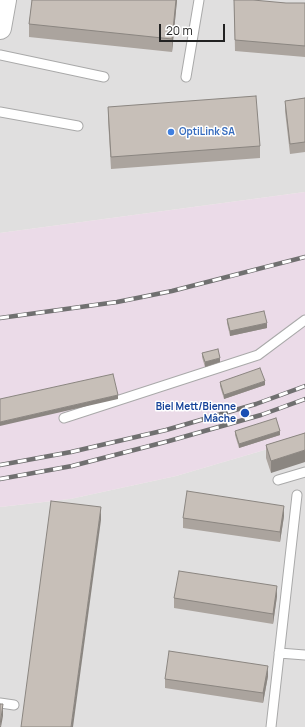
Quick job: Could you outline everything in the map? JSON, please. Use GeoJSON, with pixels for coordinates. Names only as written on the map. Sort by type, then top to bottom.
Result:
{"type":"FeatureCollection","features":[{"type":"Feature","properties":{"kind":"street"},"geometry":{"type":"LineString","coordinates":[[0,28],[5,0]]}},
{"type":"Feature","properties":{"kind":"lane"},"geometry":{"type":"LineString","coordinates":[[186,77],[199,0]]}},
{"type":"Feature","properties":{"kind":"lane"},"geometry":{"type":"LineString","coordinates":[[0,55],[104,77]]}},
{"type":"Feature","properties":{"kind":"lane"},"geometry":{"type":"LineString","coordinates":[[0,112],[78,126]]}},
{"type":"Feature","properties":{"kind":"lane"},"geometry":{"type":"LineString","coordinates":[[64,418],[258,355],[305,320]]}},
{"type":"Feature","properties":{"kind":"lane"},"geometry":{"type":"LineString","coordinates":[[278,480],[305,472]]}},
{"type":"Feature","properties":{"kind":"lane"},"geometry":{"type":"LineString","coordinates":[[271,727],[297,494]]}},
{"type":"Feature","properties":{"kind":"lane"},"geometry":{"type":"LineString","coordinates":[[279,653],[305,655]]}},
{"type":"Feature","properties":{"kind":"lane"},"geometry":{"type":"LineString","coordinates":[[0,703],[14,705]]}},
{"type":"Feature","properties":{"kind":"shaded area"},"geometry":{"type":"Polygon","coordinates":[[[0,0],[305,0],[305,192],[0,233],[0,0]]]}},
{"type":"Feature","properties":{"kind":"shaded area"},"geometry":{"type":"Polygon","coordinates":[[[305,192],[305,438],[176,476],[70,499],[0,507],[0,233],[305,192]]]}},
{"type":"Feature","properties":{"kind":"shaded area"},"geometry":{"type":"Polygon","coordinates":[[[305,438],[305,727],[0,727],[0,507],[70,499],[176,476],[305,438]]]}},
{"type":"Feature","properties":{"kind":"building"},"geometry":{"type":"Polygon","coordinates":[[[32,0],[176,0],[172,39],[29,24],[32,0]]]}},
{"type":"Feature","properties":{"kind":"building"},"geometry":{"type":"Polygon","coordinates":[[[234,0],[305,3],[305,46],[235,40],[234,0]]]}},
{"type":"Feature","properties":{"kind":"building"},"geometry":{"type":"Polygon","coordinates":[[[256,96],[260,146],[111,157],[108,107],[256,96]]]}},
{"type":"Feature","properties":{"kind":"building"},"geometry":{"type":"Polygon","coordinates":[[[305,98],[305,142],[290,144],[285,101],[305,98]]]}},
{"type":"Feature","properties":{"kind":"building"},"geometry":{"type":"Polygon","coordinates":[[[264,311],[267,323],[230,331],[227,319],[264,311]]]}},
{"type":"Feature","properties":{"kind":"building"},"geometry":{"type":"Polygon","coordinates":[[[218,349],[220,358],[205,362],[202,353],[218,349]]]}},
{"type":"Feature","properties":{"kind":"building"},"geometry":{"type":"Polygon","coordinates":[[[260,368],[265,381],[224,395],[220,382],[260,368]]]}},
{"type":"Feature","properties":{"kind":"building"},"geometry":{"type":"Polygon","coordinates":[[[113,374],[118,395],[0,422],[0,399],[113,374]]]}},
{"type":"Feature","properties":{"kind":"building"},"geometry":{"type":"Polygon","coordinates":[[[276,418],[280,431],[239,444],[235,431],[276,418]]]}},
{"type":"Feature","properties":{"kind":"building"},"geometry":{"type":"Polygon","coordinates":[[[305,433],[305,450],[271,461],[266,445],[305,433]]]}},
{"type":"Feature","properties":{"kind":"building"},"geometry":{"type":"Polygon","coordinates":[[[187,491],[284,506],[280,532],[183,518],[187,491]]]}},
{"type":"Feature","properties":{"kind":"building"},"geometry":{"type":"Polygon","coordinates":[[[51,501],[101,507],[71,727],[21,727],[51,501]]]}},
{"type":"Feature","properties":{"kind":"building"},"geometry":{"type":"Polygon","coordinates":[[[179,571],[277,586],[273,614],[174,598],[179,571]]]}},
{"type":"Feature","properties":{"kind":"building"},"geometry":{"type":"Polygon","coordinates":[[[169,651],[268,666],[263,693],[165,679],[169,651]]]}},
{"type":"Feature","properties":{"kind":"building"},"geometry":{"type":"Polygon","coordinates":[[[0,704],[3,704],[0,725],[0,704]]]}},
{"type":"Feature","properties":{"kind":"railway"},"geometry":{"type":"LineString","coordinates":[[0,318],[117,302],[172,291],[305,257]]}},
{"type":"Feature","properties":{"kind":"railway"},"geometry":{"type":"LineString","coordinates":[[0,465],[71,452],[166,430],[256,404],[305,386]]}},
{"type":"Feature","properties":{"kind":"railway"},"geometry":{"type":"LineString","coordinates":[[0,479],[72,466],[169,441],[261,415],[305,399]]}},
{"type":"Feature","properties":{"kind":"place","name":"OptiLink SA"},"geometry":{"type":"Point","coordinates":[171,132]}},
{"type":"Feature","properties":{"kind":"place","name":"Biel Mett/Bienne Mâche"},"geometry":{"type":"Point","coordinates":[245,413]}}]}
